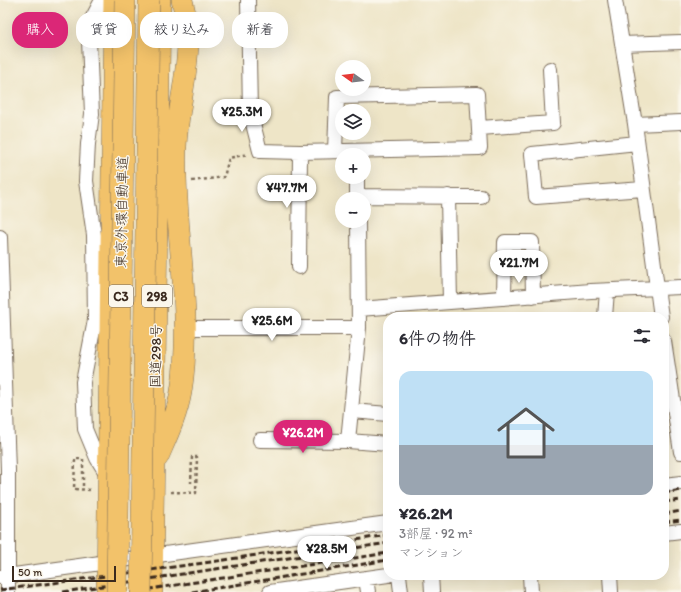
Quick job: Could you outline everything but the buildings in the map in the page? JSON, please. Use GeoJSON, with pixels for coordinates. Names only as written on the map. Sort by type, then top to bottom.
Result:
{"type":"FeatureCollection","features":[{"type":"Feature","properties":{"kind":"highway"},"geometry":{"type":"LineString","coordinates":[[106,592],[107,561],[100,484],[114,0]]}},
{"type":"Feature","properties":{"kind":"highway","name":"東京外環自動車道"},"geometry":{"type":"LineString","coordinates":[[117,592],[125,0]]}},
{"type":"Feature","properties":{"kind":"highway","name":"東京外環自動車道"},"geometry":{"type":"LineString","coordinates":[[141,592],[149,0]]}},
{"type":"Feature","properties":{"kind":"highway","name":"国道298号"},"geometry":{"type":"LineString","coordinates":[[152,592],[160,0]]}},
{"type":"Feature","properties":{"kind":"highway"},"geometry":{"type":"LineString","coordinates":[[154,468],[173,422],[181,392],[185,328],[184,283],[177,220],[175,181],[178,113],[188,36],[182,0]]}},
{"type":"Feature","properties":{"kind":"street"},"geometry":{"type":"LineString","coordinates":[[100,484],[97,458],[85,429],[83,382],[95,320],[94,234],[86,181],[88,144],[92,114],[89,40],[92,19],[102,0]]}},
{"type":"Feature","properties":{"kind":"street"},"geometry":{"type":"LineString","coordinates":[[248,0],[250,112],[260,151],[335,151]]}},
{"type":"Feature","properties":{"kind":"street"},"geometry":{"type":"LineString","coordinates":[[615,0],[635,124],[660,312]]}},
{"type":"Feature","properties":{"kind":"street"},"geometry":{"type":"LineString","coordinates":[[622,44],[681,42]]}},
{"type":"Feature","properties":{"kind":"street"},"geometry":{"type":"LineString","coordinates":[[480,128],[553,122],[550,69]]}},
{"type":"Feature","properties":{"kind":"street"},"geometry":{"type":"LineString","coordinates":[[335,148],[337,97],[477,94],[480,148],[371,151]]}},
{"type":"Feature","properties":{"kind":"street"},"geometry":{"type":"LineString","coordinates":[[635,124],[681,122]]}},
{"type":"Feature","properties":{"kind":"street"},"geometry":{"type":"LineString","coordinates":[[637,143],[532,154],[536,197],[643,189]]}},
{"type":"Feature","properties":{"kind":"street"},"geometry":{"type":"LineString","coordinates":[[299,267],[300,152]]}},
{"type":"Feature","properties":{"kind":"street"},"geometry":{"type":"LineString","coordinates":[[448,196],[450,302]]}},
{"type":"Feature","properties":{"kind":"street"},"geometry":{"type":"LineString","coordinates":[[371,197],[481,197]]}},
{"type":"Feature","properties":{"kind":"street"},"geometry":{"type":"LineString","coordinates":[[348,441],[359,328],[358,228]]}},
{"type":"Feature","properties":{"kind":"street"},"geometry":{"type":"LineString","coordinates":[[0,237],[4,470],[4,577],[8,592]]}},
{"type":"Feature","properties":{"kind":"street"},"geometry":{"type":"LineString","coordinates":[[504,298],[505,242],[532,242],[533,296]]}},
{"type":"Feature","properties":{"kind":"street"},"geometry":{"type":"LineString","coordinates":[[359,309],[681,287]]}},
{"type":"Feature","properties":{"kind":"street"},"geometry":{"type":"LineString","coordinates":[[605,312],[607,291]]}},
{"type":"Feature","properties":{"kind":"street"},"geometry":{"type":"LineString","coordinates":[[185,328],[359,328]]}},
{"type":"Feature","properties":{"kind":"street"},"geometry":{"type":"LineString","coordinates":[[669,373],[681,452]]}},
{"type":"Feature","properties":{"kind":"street"},"geometry":{"type":"LineString","coordinates":[[352,411],[383,414]]}},
{"type":"Feature","properties":{"kind":"street"},"geometry":{"type":"LineString","coordinates":[[260,440],[348,441],[383,444]]}},
{"type":"Feature","properties":{"kind":"street"},"geometry":{"type":"LineString","coordinates":[[669,484],[681,483]]}},
{"type":"Feature","properties":{"kind":"street"},"geometry":{"type":"LineString","coordinates":[[4,577],[107,561],[153,556],[383,524]]}},
{"type":"Feature","properties":{"kind":"street"},"geometry":{"type":"LineString","coordinates":[[669,532],[681,531]]}},
{"type":"Feature","properties":{"kind":"street"},"geometry":{"type":"LineString","coordinates":[[270,592],[383,576]]}},
{"type":"Feature","properties":{"kind":"street"},"geometry":{"type":"LineString","coordinates":[[366,578],[368,592]]}},
{"type":"Feature","properties":{"kind":"street"},"geometry":{"type":"LineString","coordinates":[[400,580],[401,592]]}},
{"type":"Feature","properties":{"kind":"street"},"geometry":{"type":"LineString","coordinates":[[431,580],[432,592]]}},
{"type":"Feature","properties":{"kind":"street"},"geometry":{"type":"LineString","coordinates":[[530,580],[531,592]]}},
{"type":"Feature","properties":{"kind":"street"},"geometry":{"type":"LineString","coordinates":[[610,580],[611,592]]}},
{"type":"Feature","properties":{"kind":"path"},"geometry":{"type":"LineString","coordinates":[[175,181],[224,177],[229,158],[260,151]]}},
{"type":"Feature","properties":{"kind":"path"},"geometry":{"type":"LineString","coordinates":[[166,492],[196,493],[197,457],[192,456],[191,483]]}},
{"type":"Feature","properties":{"kind":"path"},"geometry":{"type":"LineString","coordinates":[[83,486],[83,459],[75,459],[74,489],[100,484]]}},
{"type":"Feature","properties":{"kind":"railway"},"geometry":{"type":"LineString","coordinates":[[669,492],[681,490]]}},
{"type":"Feature","properties":{"kind":"railway"},"geometry":{"type":"LineString","coordinates":[[669,501],[681,500]]}},
{"type":"Feature","properties":{"kind":"railway"},"geometry":{"type":"LineString","coordinates":[[669,513],[681,511]]}},
{"type":"Feature","properties":{"kind":"railway"},"geometry":{"type":"LineString","coordinates":[[669,521],[681,520]]}},
{"type":"Feature","properties":{"kind":"railway"},"geometry":{"type":"LineString","coordinates":[[0,590],[211,562],[383,536]]}},
{"type":"Feature","properties":{"kind":"railway"},"geometry":{"type":"LineString","coordinates":[[63,592],[383,544]]}},
{"type":"Feature","properties":{"kind":"railway"},"geometry":{"type":"LineString","coordinates":[[130,592],[383,554]]}},
{"type":"Feature","properties":{"kind":"railway"},"geometry":{"type":"LineString","coordinates":[[192,592],[383,561]]}}]}
